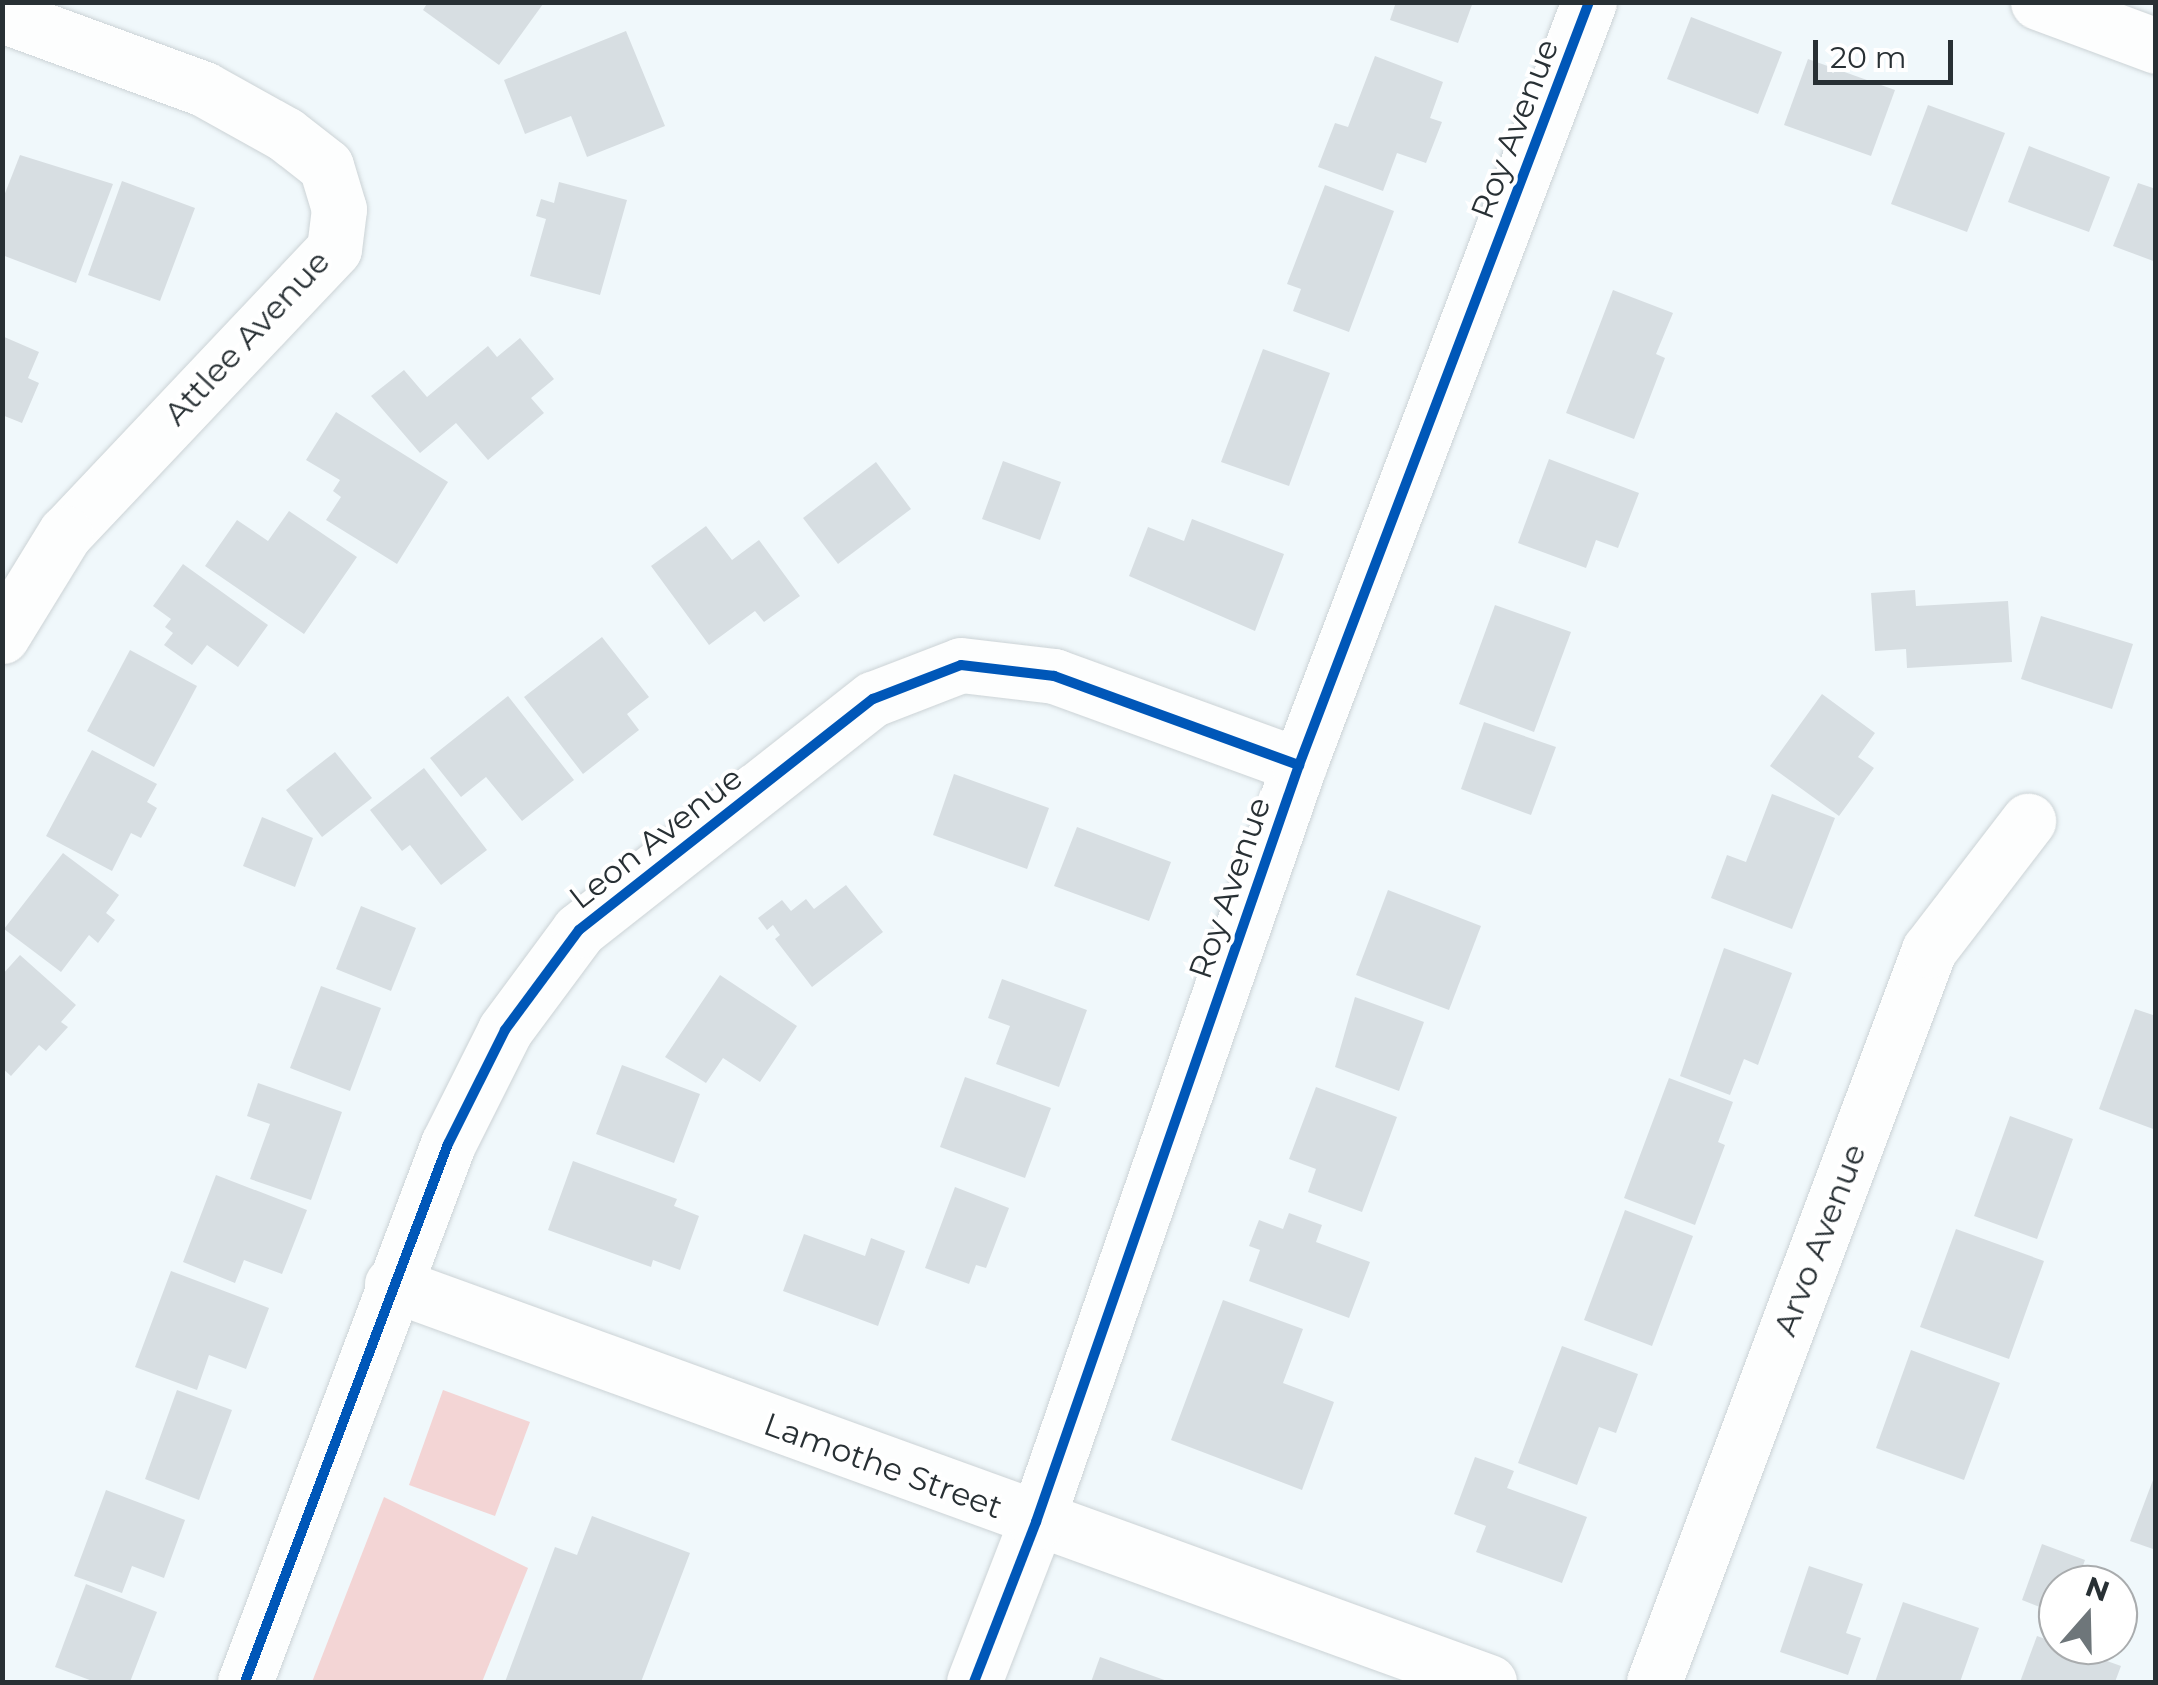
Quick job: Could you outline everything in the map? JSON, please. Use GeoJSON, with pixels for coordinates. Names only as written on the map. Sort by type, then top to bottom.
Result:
{"type":"FeatureCollection","features":[{"type":"Feature","properties":{"kind":"street","name":"Roy Avenue"},"geometry":{"type":"LineString","coordinates":[[974,1682],[1036,1522],[1299,766],[1590,2]]}},
{"type":"Feature","properties":{"kind":"street"},"geometry":{"type":"LineString","coordinates":[[2038,2],[2156,46]]}},
{"type":"Feature","properties":{"kind":"street","name":"Attlee Avenue"},"geometry":{"type":"LineString","coordinates":[[2,15],[204,89],[286,134],[326,166],[339,209],[334,249],[65,533],[2,636]]}},
{"type":"Feature","properties":{"kind":"street","name":"Leon Avenue"},"geometry":{"type":"LineString","coordinates":[[245,1682],[448,1144],[506,1030],[580,930],[873,700],[961,665],[1054,676],[1299,766]]}},
{"type":"Feature","properties":{"kind":"street","name":"Arvo Avenue"},"geometry":{"type":"LineString","coordinates":[[1654,1682],[1928,950],[2028,821]]}},
{"type":"Feature","properties":{"kind":"street","name":"Lamothe Street"},"geometry":{"type":"LineString","coordinates":[[392,1284],[1036,1522],[1489,1682]]}},
{"type":"Feature","properties":{"kind":"shaded area"},"geometry":{"type":"Polygon","coordinates":[[[443,1390],[530,1422],[495,1516],[409,1485],[443,1390]]]}},
{"type":"Feature","properties":{"kind":"shaded area"},"geometry":{"type":"Polygon","coordinates":[[[384,1497],[528,1568],[482,1682],[312,1682],[384,1497]]]}},
{"type":"Feature","properties":{"kind":"building"},"geometry":{"type":"Polygon","coordinates":[[[428,2],[543,4],[499,65],[423,10],[428,2]]]}},
{"type":"Feature","properties":{"kind":"building"},"geometry":{"type":"Polygon","coordinates":[[[1396,2],[1473,2],[1458,43],[1390,20],[1396,2]]]}},
{"type":"Feature","properties":{"kind":"building"},"geometry":{"type":"Polygon","coordinates":[[[1691,17],[1782,52],[1758,114],[1667,79],[1691,17]]]}},
{"type":"Feature","properties":{"kind":"building"},"geometry":{"type":"Polygon","coordinates":[[[626,31],[665,126],[587,157],[571,116],[525,134],[504,80],[626,31]]]}},
{"type":"Feature","properties":{"kind":"building"},"geometry":{"type":"Polygon","coordinates":[[[1375,56],[1443,82],[1430,118],[1442,122],[1426,163],[1397,153],[1383,191],[1318,167],[1335,123],[1348,127],[1375,56]]]}},
{"type":"Feature","properties":{"kind":"building"},"geometry":{"type":"Polygon","coordinates":[[[1808,59],[1895,90],[1871,156],[1784,125],[1808,59]]]}},
{"type":"Feature","properties":{"kind":"building"},"geometry":{"type":"Polygon","coordinates":[[[1928,105],[2005,133],[1967,232],[1891,204],[1928,105]]]}},
{"type":"Feature","properties":{"kind":"building"},"geometry":{"type":"Polygon","coordinates":[[[2029,146],[2110,177],[2089,232],[2008,202],[2029,146]]]}},
{"type":"Feature","properties":{"kind":"building"},"geometry":{"type":"Polygon","coordinates":[[[20,155],[113,184],[76,283],[2,255],[2,201],[20,155]]]}},
{"type":"Feature","properties":{"kind":"building"},"geometry":{"type":"Polygon","coordinates":[[[122,181],[195,208],[160,301],[88,275],[122,181]]]}},
{"type":"Feature","properties":{"kind":"building"},"geometry":{"type":"Polygon","coordinates":[[[559,182],[627,200],[600,295],[530,276],[546,219],[536,216],[541,199],[554,203],[559,182]]]}},
{"type":"Feature","properties":{"kind":"building"},"geometry":{"type":"Polygon","coordinates":[[[2138,183],[2156,189],[2156,262],[2113,246],[2138,183]]]}},
{"type":"Feature","properties":{"kind":"building"},"geometry":{"type":"Polygon","coordinates":[[[1325,185],[1394,211],[1349,332],[1293,311],[1301,289],[1287,284],[1325,185]]]}},
{"type":"Feature","properties":{"kind":"building"},"geometry":{"type":"Polygon","coordinates":[[[1613,290],[1673,313],[1656,354],[1665,358],[1634,439],[1566,413],[1613,290]]]}},
{"type":"Feature","properties":{"kind":"building"},"geometry":{"type":"Polygon","coordinates":[[[2,336],[39,352],[28,378],[39,383],[22,423],[2,415],[2,336]]]}},
{"type":"Feature","properties":{"kind":"building"},"geometry":{"type":"Polygon","coordinates":[[[520,338],[554,379],[531,398],[544,413],[488,460],[456,423],[420,453],[371,396],[404,370],[427,397],[488,346],[497,357],[520,338]]]}},
{"type":"Feature","properties":{"kind":"building"},"geometry":{"type":"Polygon","coordinates":[[[1263,349],[1330,373],[1289,486],[1221,462],[1263,349]]]}},
{"type":"Feature","properties":{"kind":"building"},"geometry":{"type":"Polygon","coordinates":[[[336,412],[448,482],[397,564],[326,520],[341,497],[333,491],[340,480],[306,460],[336,412]]]}},
{"type":"Feature","properties":{"kind":"building"},"geometry":{"type":"Polygon","coordinates":[[[1549,459],[1639,493],[1618,548],[1596,540],[1586,568],[1518,543],[1549,459]]]}},
{"type":"Feature","properties":{"kind":"building"},"geometry":{"type":"Polygon","coordinates":[[[1003,461],[1061,482],[1040,540],[982,519],[1003,461]]]}},
{"type":"Feature","properties":{"kind":"building"},"geometry":{"type":"Polygon","coordinates":[[[876,462],[911,509],[838,564],[803,518],[876,462]]]}},
{"type":"Feature","properties":{"kind":"building"},"geometry":{"type":"Polygon","coordinates":[[[289,511],[357,557],[304,634],[205,566],[237,520],[268,541],[289,511]]]}},
{"type":"Feature","properties":{"kind":"building"},"geometry":{"type":"Polygon","coordinates":[[[1192,519],[1284,554],[1255,631],[1129,576],[1148,527],[1184,541],[1192,519]]]}},
{"type":"Feature","properties":{"kind":"building"},"geometry":{"type":"Polygon","coordinates":[[[706,526],[732,560],[759,540],[800,596],[764,622],[755,611],[709,645],[651,566],[706,526]]]}},
{"type":"Feature","properties":{"kind":"building"},"geometry":{"type":"Polygon","coordinates":[[[183,564],[268,625],[238,667],[207,645],[192,665],[164,645],[173,633],[165,627],[171,619],[153,606],[183,564]]]}},
{"type":"Feature","properties":{"kind":"building"},"geometry":{"type":"Polygon","coordinates":[[[1915,590],[1916,606],[2008,601],[2012,662],[1907,668],[1906,649],[1875,651],[1871,593],[1915,590]]]}},
{"type":"Feature","properties":{"kind":"building"},"geometry":{"type":"Polygon","coordinates":[[[1495,605],[1571,632],[1534,732],[1459,704],[1495,605]]]}},
{"type":"Feature","properties":{"kind":"building"},"geometry":{"type":"Polygon","coordinates":[[[2041,616],[2133,644],[2112,709],[2021,679],[2041,616]]]}},
{"type":"Feature","properties":{"kind":"building"},"geometry":{"type":"Polygon","coordinates":[[[602,637],[649,697],[627,714],[639,730],[583,774],[524,697],[602,637]]]}},
{"type":"Feature","properties":{"kind":"building"},"geometry":{"type":"Polygon","coordinates":[[[130,650],[197,686],[154,767],[87,731],[130,650]]]}},
{"type":"Feature","properties":{"kind":"building"},"geometry":{"type":"Polygon","coordinates":[[[1822,694],[1875,733],[1858,757],[1874,768],[1839,816],[1770,766],[1822,694]]]}},
{"type":"Feature","properties":{"kind":"building"},"geometry":{"type":"Polygon","coordinates":[[[508,696],[574,780],[522,821],[486,777],[461,797],[430,758],[508,696]]]}},
{"type":"Feature","properties":{"kind":"building"},"geometry":{"type":"Polygon","coordinates":[[[1484,722],[1556,747],[1531,815],[1461,789],[1484,722]]]}},
{"type":"Feature","properties":{"kind":"building"},"geometry":{"type":"Polygon","coordinates":[[[92,750],[157,784],[147,802],[157,808],[141,838],[131,833],[112,871],[46,836],[92,750]]]}},
{"type":"Feature","properties":{"kind":"building"},"geometry":{"type":"Polygon","coordinates":[[[335,752],[372,798],[322,837],[286,790],[335,752]]]}},
{"type":"Feature","properties":{"kind":"building"},"geometry":{"type":"Polygon","coordinates":[[[424,768],[487,850],[441,885],[410,845],[402,851],[370,810],[424,768]]]}},
{"type":"Feature","properties":{"kind":"building"},"geometry":{"type":"Polygon","coordinates":[[[954,774],[1049,808],[1027,869],[933,835],[954,774]]]}},
{"type":"Feature","properties":{"kind":"building"},"geometry":{"type":"Polygon","coordinates":[[[1772,794],[1835,818],[1792,929],[1711,898],[1727,855],[1746,862],[1772,794]]]}},
{"type":"Feature","properties":{"kind":"building"},"geometry":{"type":"Polygon","coordinates":[[[262,817],[313,838],[295,887],[243,866],[262,817]]]}},
{"type":"Feature","properties":{"kind":"building"},"geometry":{"type":"Polygon","coordinates":[[[1077,827],[1171,862],[1149,921],[1054,886],[1077,827]]]}},
{"type":"Feature","properties":{"kind":"building"},"geometry":{"type":"Polygon","coordinates":[[[63,853],[119,895],[106,913],[115,920],[98,943],[89,935],[61,972],[4,929],[63,853]]]}},
{"type":"Feature","properties":{"kind":"building"},"geometry":{"type":"Polygon","coordinates":[[[846,885],[883,932],[812,987],[775,939],[780,935],[773,925],[767,930],[758,918],[782,900],[791,911],[806,899],[814,909],[846,885]]]}},
{"type":"Feature","properties":{"kind":"building"},"geometry":{"type":"Polygon","coordinates":[[[1388,890],[1481,926],[1449,1010],[1356,975],[1388,890]]]}},
{"type":"Feature","properties":{"kind":"building"},"geometry":{"type":"Polygon","coordinates":[[[361,906],[416,928],[391,991],[336,969],[361,906]]]}},
{"type":"Feature","properties":{"kind":"building"},"geometry":{"type":"Polygon","coordinates":[[[1724,948],[1792,973],[1758,1065],[1744,1059],[1730,1095],[1680,1076],[1724,948]]]}},
{"type":"Feature","properties":{"kind":"building"},"geometry":{"type":"Polygon","coordinates":[[[20,955],[76,1005],[61,1022],[68,1027],[46,1051],[39,1045],[11,1076],[2,1068],[2,975],[20,955]]]}},
{"type":"Feature","properties":{"kind":"building"},"geometry":{"type":"Polygon","coordinates":[[[720,975],[797,1026],[760,1082],[723,1058],[706,1083],[665,1057],[720,975]]]}},
{"type":"Feature","properties":{"kind":"building"},"geometry":{"type":"Polygon","coordinates":[[[1002,979],[1087,1010],[1059,1087],[996,1064],[1010,1026],[988,1018],[1002,979]]]}},
{"type":"Feature","properties":{"kind":"building"},"geometry":{"type":"Polygon","coordinates":[[[321,986],[381,1008],[350,1091],[290,1068],[321,986]]]}},
{"type":"Feature","properties":{"kind":"building"},"geometry":{"type":"Polygon","coordinates":[[[1355,997],[1424,1022],[1399,1091],[1335,1067],[1355,997]]]}},
{"type":"Feature","properties":{"kind":"building"},"geometry":{"type":"Polygon","coordinates":[[[2135,1009],[2156,1016],[2156,1130],[2099,1109],[2135,1009]]]}},
{"type":"Feature","properties":{"kind":"building"},"geometry":{"type":"Polygon","coordinates":[[[622,1065],[700,1094],[674,1163],[596,1134],[622,1065]]]}},
{"type":"Feature","properties":{"kind":"building"},"geometry":{"type":"Polygon","coordinates":[[[965,1077],[1051,1108],[1025,1178],[940,1147],[965,1077]]]}},
{"type":"Feature","properties":{"kind":"building"},"geometry":{"type":"Polygon","coordinates":[[[1669,1078],[1733,1102],[1718,1142],[1725,1145],[1695,1225],[1624,1198],[1669,1078]]]}},
{"type":"Feature","properties":{"kind":"building"},"geometry":{"type":"Polygon","coordinates":[[[258,1083],[342,1112],[311,1200],[250,1179],[270,1124],[247,1116],[258,1083]]]}},
{"type":"Feature","properties":{"kind":"building"},"geometry":{"type":"Polygon","coordinates":[[[1316,1087],[1397,1117],[1362,1212],[1308,1192],[1316,1169],[1289,1159],[1316,1087]]]}},
{"type":"Feature","properties":{"kind":"building"},"geometry":{"type":"Polygon","coordinates":[[[2010,1116],[2073,1139],[2037,1239],[1974,1216],[2010,1116]]]}},
{"type":"Feature","properties":{"kind":"building"},"geometry":{"type":"Polygon","coordinates":[[[573,1161],[677,1199],[674,1206],[699,1216],[680,1270],[653,1260],[651,1267],[548,1230],[573,1161]]]}},
{"type":"Feature","properties":{"kind":"building"},"geometry":{"type":"Polygon","coordinates":[[[216,1175],[307,1210],[282,1274],[244,1260],[235,1283],[183,1262],[216,1175]]]}},
{"type":"Feature","properties":{"kind":"building"},"geometry":{"type":"Polygon","coordinates":[[[955,1187],[1009,1208],[986,1268],[976,1265],[969,1284],[925,1268],[955,1187]]]}},
{"type":"Feature","properties":{"kind":"building"},"geometry":{"type":"Polygon","coordinates":[[[1625,1210],[1693,1236],[1652,1346],[1584,1320],[1625,1210]]]}},
{"type":"Feature","properties":{"kind":"building"},"geometry":{"type":"Polygon","coordinates":[[[1289,1213],[1322,1225],[1316,1242],[1370,1262],[1349,1318],[1249,1281],[1260,1250],[1249,1246],[1259,1220],[1283,1229],[1289,1213]]]}},
{"type":"Feature","properties":{"kind":"building"},"geometry":{"type":"Polygon","coordinates":[[[1956,1229],[2044,1261],[2009,1359],[1920,1327],[1956,1229]]]}},
{"type":"Feature","properties":{"kind":"building"},"geometry":{"type":"Polygon","coordinates":[[[804,1234],[865,1256],[871,1238],[905,1251],[878,1326],[783,1291],[804,1234]]]}},
{"type":"Feature","properties":{"kind":"building"},"geometry":{"type":"Polygon","coordinates":[[[171,1271],[269,1308],[246,1369],[209,1355],[197,1390],[135,1367],[171,1271]]]}},
{"type":"Feature","properties":{"kind":"building"},"geometry":{"type":"Polygon","coordinates":[[[1223,1300],[1303,1329],[1283,1383],[1334,1402],[1302,1490],[1171,1440],[1223,1300]]]}},
{"type":"Feature","properties":{"kind":"building"},"geometry":{"type":"Polygon","coordinates":[[[1562,1346],[1638,1374],[1616,1433],[1599,1427],[1577,1485],[1518,1463],[1562,1346]]]}},
{"type":"Feature","properties":{"kind":"building"},"geometry":{"type":"Polygon","coordinates":[[[1911,1350],[2000,1383],[1964,1480],[1876,1448],[1911,1350]]]}},
{"type":"Feature","properties":{"kind":"building"},"geometry":{"type":"Polygon","coordinates":[[[177,1390],[232,1410],[199,1500],[145,1479],[177,1390]]]}},
{"type":"Feature","properties":{"kind":"building"},"geometry":{"type":"Polygon","coordinates":[[[1475,1457],[1514,1471],[1507,1488],[1587,1517],[1562,1583],[1476,1552],[1486,1526],[1454,1514],[1475,1457]]]}},
{"type":"Feature","properties":{"kind":"building"},"geometry":{"type":"Polygon","coordinates":[[[2156,1472],[2156,1550],[2130,1541],[2156,1472]]]}},
{"type":"Feature","properties":{"kind":"building"},"geometry":{"type":"Polygon","coordinates":[[[106,1490],[185,1520],[164,1578],[132,1566],[122,1593],[74,1576],[106,1490]]]}},
{"type":"Feature","properties":{"kind":"building"},"geometry":{"type":"Polygon","coordinates":[[[592,1516],[690,1553],[641,1682],[505,1682],[555,1547],[577,1555],[592,1516]]]}},
{"type":"Feature","properties":{"kind":"building"},"geometry":{"type":"Polygon","coordinates":[[[2042,1544],[2085,1560],[2083,1565],[2038,1565],[2038,1606],[2022,1600],[2042,1544]]]}},
{"type":"Feature","properties":{"kind":"building"},"geometry":{"type":"Polygon","coordinates":[[[1809,1566],[1863,1584],[1846,1633],[1861,1638],[1848,1675],[1780,1652],[1809,1566]]]}},
{"type":"Feature","properties":{"kind":"building"},"geometry":{"type":"Polygon","coordinates":[[[86,1584],[157,1612],[130,1682],[95,1682],[55,1667],[86,1584]]]}},
{"type":"Feature","properties":{"kind":"building"},"geometry":{"type":"Polygon","coordinates":[[[1903,1602],[1979,1628],[1960,1682],[1875,1682],[1903,1602]]]}},
{"type":"Feature","properties":{"kind":"building"},"geometry":{"type":"Polygon","coordinates":[[[2037,1636],[2038,1665],[2121,1666],[2115,1682],[2020,1682],[2037,1636]]]}},
{"type":"Feature","properties":{"kind":"building"},"geometry":{"type":"Polygon","coordinates":[[[1100,1657],[1170,1682],[1091,1682],[1100,1657]]]}},
{"type":"Feature","properties":{"kind":"cycle path"},"geometry":{"type":"LineString","coordinates":[[974,1682],[1036,1522],[1299,765],[1589,2]]}},
{"type":"Feature","properties":{"kind":"cycle path"},"geometry":{"type":"LineString","coordinates":[[245,1682],[448,1144],[505,1030],[579,930],[873,699],[961,665],[1054,676],[1299,765]]}}]}
